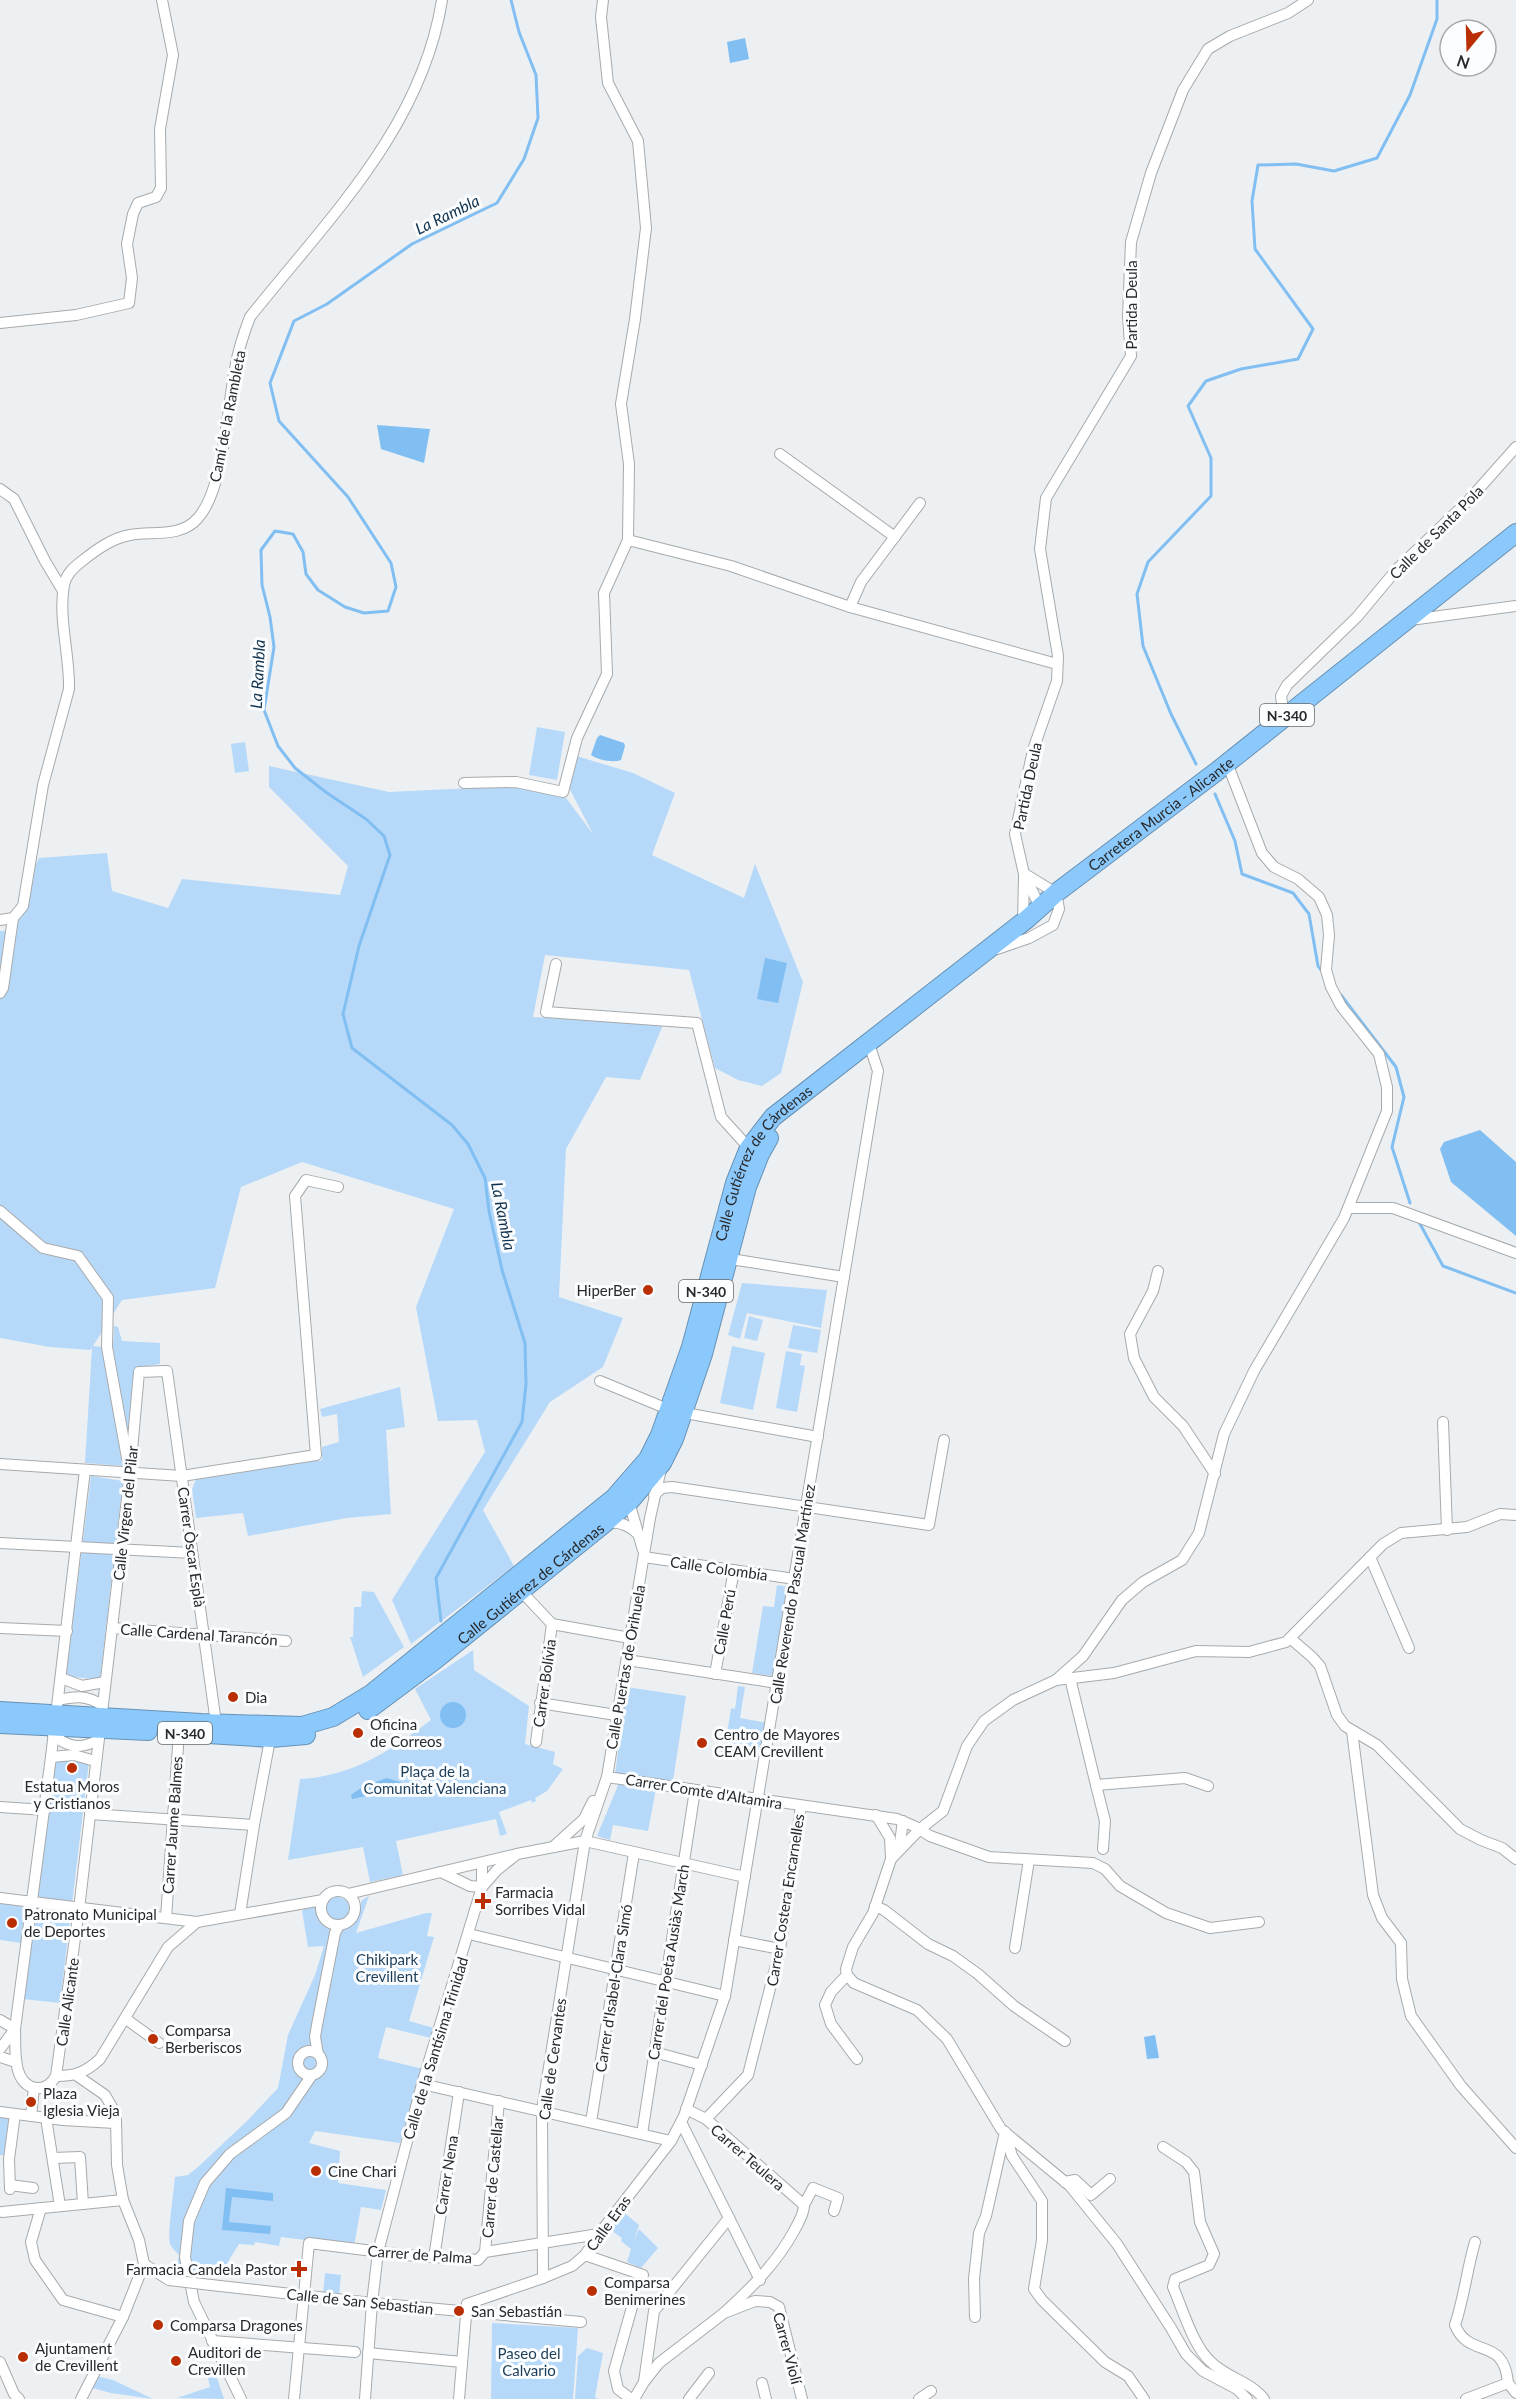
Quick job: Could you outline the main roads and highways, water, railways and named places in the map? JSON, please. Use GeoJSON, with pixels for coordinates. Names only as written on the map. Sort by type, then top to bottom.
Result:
{"type":"FeatureCollection","features":[{"type":"Feature","properties":{"kind":"highway","name":"Carretera Murcia - Alicante"},"geometry":{"type":"LineString","coordinates":[[805,1093],[868,1041],[1023,922],[1056,893],[1227,763],[1516,533]]}},
{"type":"Feature","properties":{"kind":"highway","name":"Calle Gutiérrez de Cárdenas"},"geometry":{"type":"LineString","coordinates":[[677,1411],[691,1347],[735,1182],[749,1148],[773,1117],[805,1093]]}},
{"type":"Feature","properties":{"kind":"highway","name":"Calle Gutiérrez de Cárdenas"},"geometry":{"type":"LineString","coordinates":[[271,1731],[309,1735],[344,1724],[377,1705],[605,1523],[622,1499],[655,1461],[677,1411],[724,1276],[747,1187],[760,1154],[779,1120],[805,1093]]}},
{"type":"Feature","properties":{"kind":"highway","name":"Calle Gutiérrez de Cárdenas"},"geometry":{"type":"LineString","coordinates":[[271,1731],[302,1726],[333,1717],[371,1694],[622,1499]]}},
{"type":"Feature","properties":{"kind":"highway","name":"N-340"},"geometry":{"type":"LineString","coordinates":[[0,1711],[178,1732],[271,1731]]}},
{"type":"Feature","properties":{"kind":"highway","name":"N-340"},"geometry":{"type":"LineString","coordinates":[[0,1724],[55,1719]]}},
{"type":"Feature","properties":{"kind":"highway","name":"N-340"},"geometry":{"type":"LineString","coordinates":[[100,1723],[216,1723],[271,1731]]}},
{"type":"Feature","properties":{"kind":"waterway","name":"La Rambla"},"geometry":{"type":"LineString","coordinates":[[441,1621],[436,1578],[522,1422],[526,1384],[525,1343],[502,1270],[489,1211],[485,1178],[468,1144],[452,1125],[352,1048],[343,1014],[359,946],[390,855],[384,836],[366,819],[295,768],[278,746],[264,710],[274,647],[262,585],[261,550],[275,531],[293,534],[303,552],[306,574],[318,590],[345,607],[364,613],[388,611],[396,587],[391,563],[348,497],[279,421],[270,383],[294,321],[327,304],[412,244],[497,203],[524,159],[538,118],[536,75],[519,32],[511,0]]}},
{"type":"Feature","properties":{"kind":"waterway"},"geometry":{"type":"LineString","coordinates":[[1196,764],[1171,714],[1143,646],[1137,594],[1148,562],[1211,496],[1211,458],[1188,406],[1206,381],[1241,369],[1298,359],[1313,329],[1255,249],[1252,201],[1258,165],[1296,164],[1334,171],[1377,158],[1410,95],[1437,19],[1437,0]]}},
{"type":"Feature","properties":{"kind":"waterway"},"geometry":{"type":"LineString","coordinates":[[1215,794],[1235,841],[1242,874],[1293,893],[1309,914],[1318,966],[1323,973]]}},
{"type":"Feature","properties":{"kind":"waterway"},"geometry":{"type":"LineString","coordinates":[[1341,995],[1396,1067],[1404,1097],[1392,1147],[1410,1203]]}},
{"type":"Feature","properties":{"kind":"waterway"},"geometry":{"type":"LineString","coordinates":[[1420,1224],[1443,1266],[1516,1293]]}},
{"type":"Feature","properties":{"kind":"place","name":"HiperBer"},"geometry":{"type":"Point","coordinates":[648,1290]}},
{"type":"Feature","properties":{"kind":"place","name":"Dia"},"geometry":{"type":"Point","coordinates":[233,1697]}},
{"type":"Feature","properties":{"kind":"place","name":"Oficina de Correos"},"geometry":{"type":"Point","coordinates":[358,1733]}},
{"type":"Feature","properties":{"kind":"place","name":"Centro de Mayores CEAM Crevillent"},"geometry":{"type":"Point","coordinates":[702,1743]}},
{"type":"Feature","properties":{"kind":"place","name":"Estatua Moros y Cristianos"},"geometry":{"type":"Point","coordinates":[72,1768]}},
{"type":"Feature","properties":{"kind":"place","name":"Farmacia Sorribes Vidal"},"geometry":{"type":"Point","coordinates":[483,1901]}},
{"type":"Feature","properties":{"kind":"place","name":"Patronato Municipal de Deportes"},"geometry":{"type":"Point","coordinates":[12,1923]}},
{"type":"Feature","properties":{"kind":"place","name":"Comparsa Berberiscos"},"geometry":{"type":"Point","coordinates":[153,2039]}},
{"type":"Feature","properties":{"kind":"place","name":"Plaza Iglesia Vieja"},"geometry":{"type":"Point","coordinates":[31,2102]}},
{"type":"Feature","properties":{"kind":"place","name":"Cine Chari"},"geometry":{"type":"Point","coordinates":[316,2171]}},
{"type":"Feature","properties":{"kind":"place","name":"Farmacia Candela Pastor"},"geometry":{"type":"Point","coordinates":[299,2269]}},
{"type":"Feature","properties":{"kind":"place","name":"Comparsa Benimerines"},"geometry":{"type":"Point","coordinates":[592,2291]}},
{"type":"Feature","properties":{"kind":"place","name":"San Sebastián"},"geometry":{"type":"Point","coordinates":[459,2311]}},
{"type":"Feature","properties":{"kind":"place","name":"Comparsa Dragones"},"geometry":{"type":"Point","coordinates":[158,2325]}},
{"type":"Feature","properties":{"kind":"place","name":"Ajuntament de Crevillent"},"geometry":{"type":"Point","coordinates":[23,2357]}},
{"type":"Feature","properties":{"kind":"place","name":"Auditori de Crevillen"},"geometry":{"type":"Point","coordinates":[176,2361]}},
{"type":"Feature","properties":{"kind":"park label","name":"Plaça de la Comunitat Valenciana"},"geometry":{"type":"Point","coordinates":[435,1780]}},
{"type":"Feature","properties":{"kind":"park label","name":"Chikipark Crevillent"},"geometry":{"type":"Point","coordinates":[387,1968]}},
{"type":"Feature","properties":{"kind":"park label","name":"Paseo del Calvario"},"geometry":{"type":"Point","coordinates":[529,2362]}}]}
